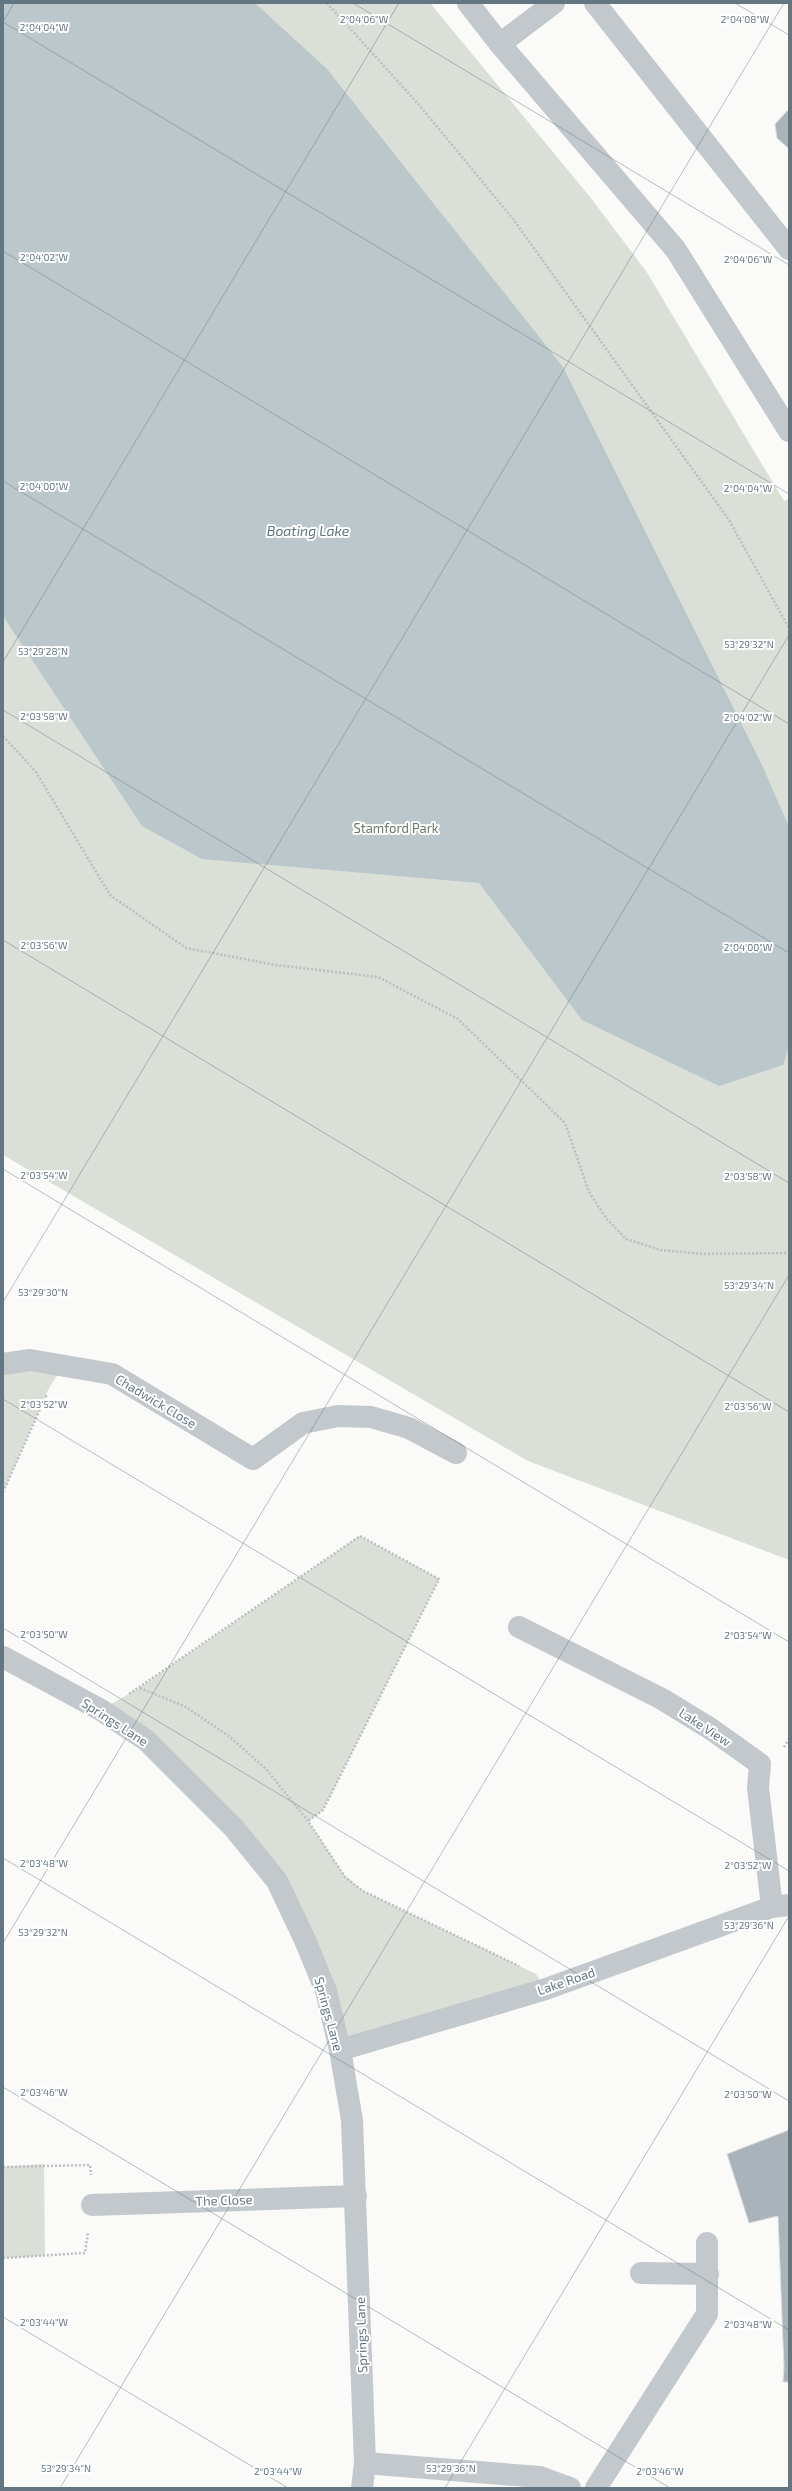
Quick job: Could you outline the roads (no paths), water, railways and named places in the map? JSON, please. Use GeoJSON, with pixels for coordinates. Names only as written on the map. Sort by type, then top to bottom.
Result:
{"type":"FeatureCollection","features":[{"type":"Feature","properties":{"kind":"street"},"geometry":{"type":"LineString","coordinates":[[468,3],[500,44],[676,250],[789,431]]}},
{"type":"Feature","properties":{"kind":"street"},"geometry":{"type":"LineString","coordinates":[[500,44],[554,3]]}},
{"type":"Feature","properties":{"kind":"street"},"geometry":{"type":"LineString","coordinates":[[595,3],[789,249]]}},
{"type":"Feature","properties":{"kind":"street","name":"Chadwick Close"},"geometry":{"type":"LineString","coordinates":[[3,1364],[30,1360],[112,1374],[253,1459],[303,1423],[338,1416],[371,1417],[409,1428],[456,1453]]}},
{"type":"Feature","properties":{"kind":"street","name":"Lake View"},"geometry":{"type":"LineString","coordinates":[[520,1627],[662,1699],[710,1729],[760,1764],[758,1788],[780,1906]]}},
{"type":"Feature","properties":{"kind":"street","name":"Springs Lane"},"geometry":{"type":"LineString","coordinates":[[3,1658],[101,1710],[146,1740],[195,1786],[234,1828],[277,1881],[305,1940],[326,1991],[340,2050],[352,2120],[365,2463],[362,2488]]}},
{"type":"Feature","properties":{"kind":"street","name":"Lake Road"},"geometry":{"type":"LineString","coordinates":[[340,2050],[546,1989],[780,1906]]}},
{"type":"Feature","properties":{"kind":"street","name":"The Close"},"geometry":{"type":"LineString","coordinates":[[92,2205],[356,2196]]}},
{"type":"Feature","properties":{"kind":"street"},"geometry":{"type":"LineString","coordinates":[[596,2488],[706,2314],[708,2274],[707,2243]]}},
{"type":"Feature","properties":{"kind":"street"},"geometry":{"type":"LineString","coordinates":[[641,2273],[708,2274]]}},
{"type":"Feature","properties":{"kind":"street"},"geometry":{"type":"LineString","coordinates":[[365,2463],[540,2477],[570,2488]]}},
{"type":"Feature","properties":{"kind":"water","name":"Boating Lake"},"geometry":{"type":"Polygon","coordinates":[[[3,3],[255,3],[327,69],[563,367],[762,765],[789,827],[789,1047],[783,1065],[719,1086],[582,1020],[479,883],[202,859],[142,826],[3,616],[3,3]]]}},
{"type":"Feature","properties":{"kind":"park label","name":"Stamford Park"},"geometry":{"type":"Point","coordinates":[396,828]}}]}
